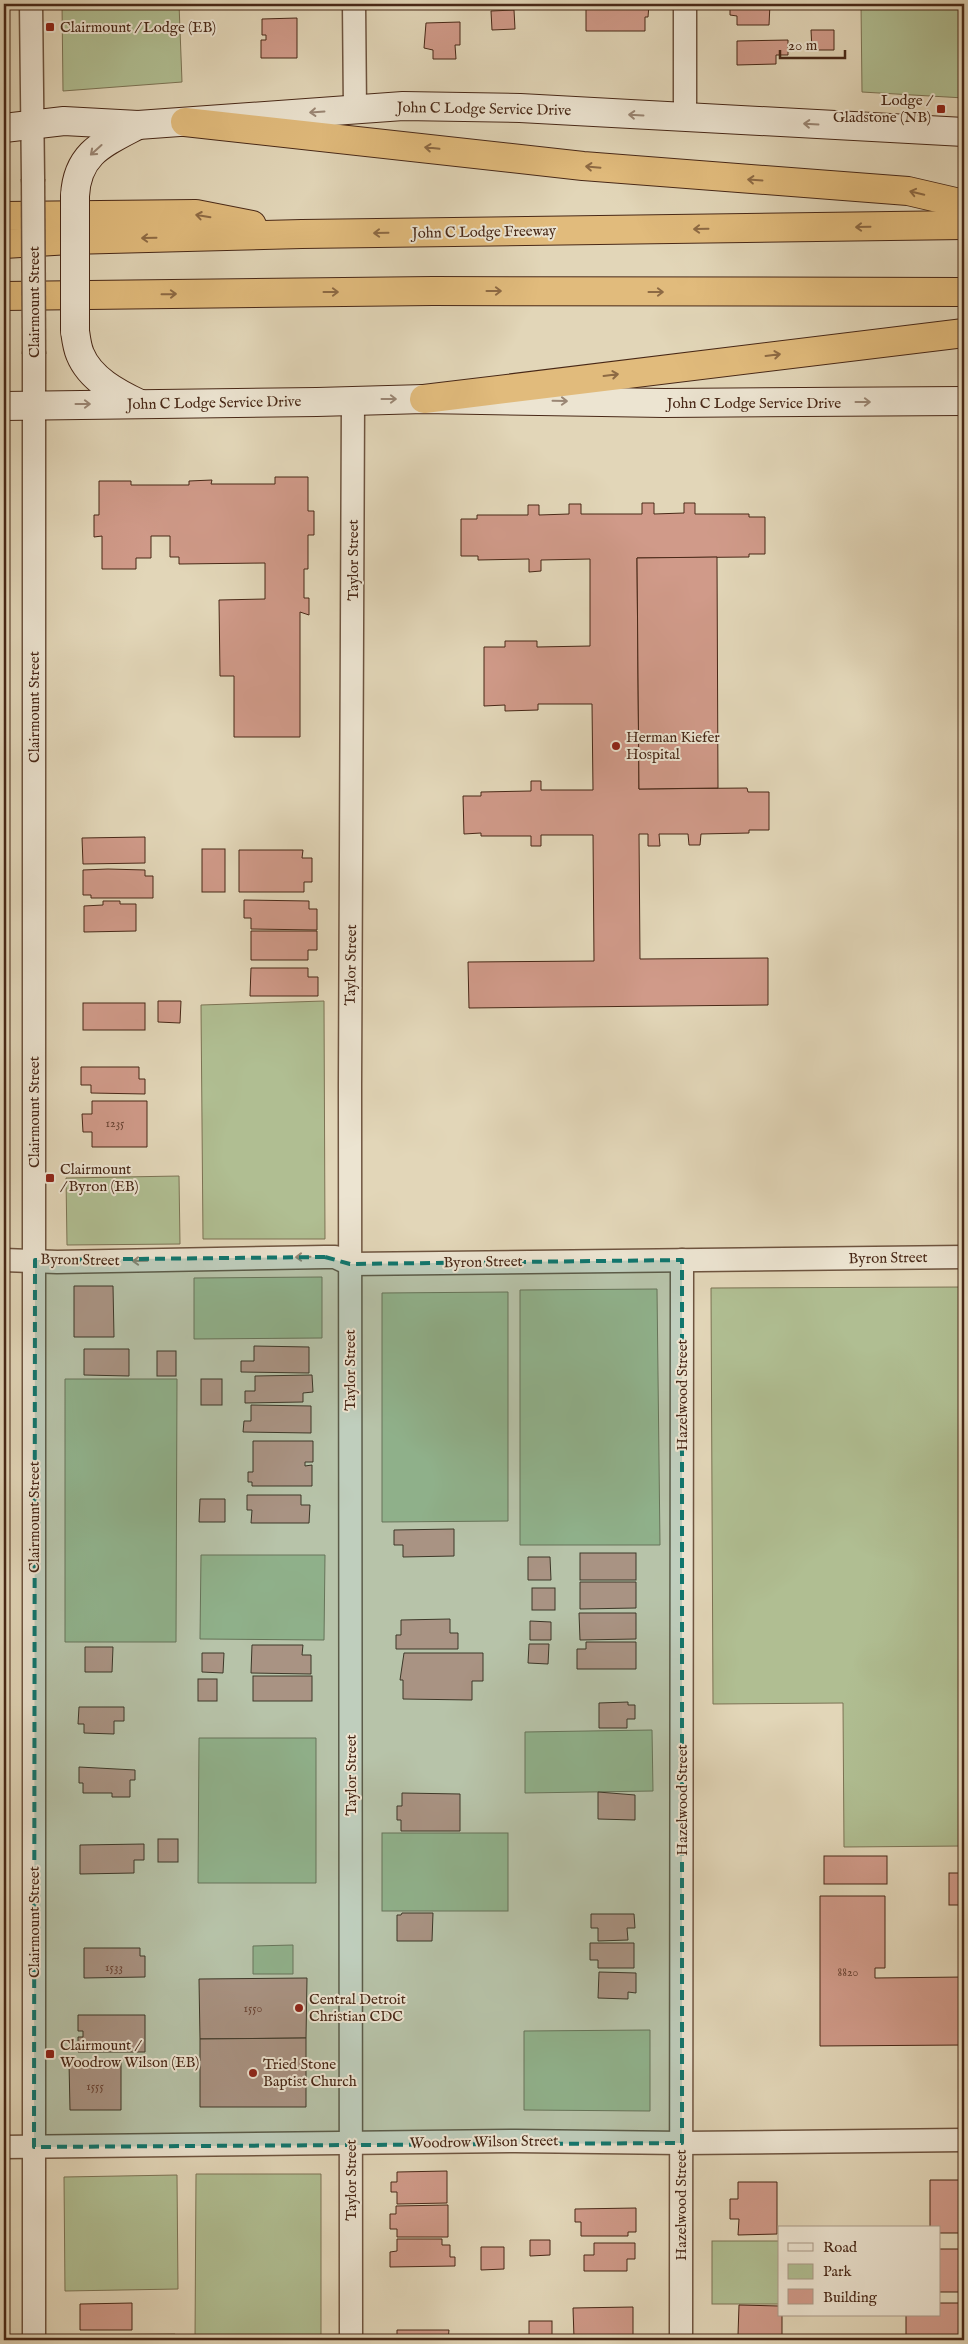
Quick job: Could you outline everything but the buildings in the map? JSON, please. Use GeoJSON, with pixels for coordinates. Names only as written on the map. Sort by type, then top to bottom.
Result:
{"type":"FeatureCollection","features":[{"type":"Feature","properties":{"kind":"highway"},"geometry":{"type":"LineString","coordinates":[[185,122],[583,166],[908,191],[964,204]]}},
{"type":"Feature","properties":{"kind":"highway"},"geometry":{"type":"LineString","coordinates":[[4,216],[196,214],[302,234]]}},
{"type":"Feature","properties":{"kind":"highway","name":"John C Lodge Freeway"},"geometry":{"type":"LineString","coordinates":[[4,244],[70,240],[302,234],[964,225]]}},
{"type":"Feature","properties":{"kind":"highway"},"geometry":{"type":"LineString","coordinates":[[4,296],[423,291],[964,292]]}},
{"type":"Feature","properties":{"kind":"highway"},"geometry":{"type":"LineString","coordinates":[[424,399],[964,333]]}},
{"type":"Feature","properties":{"kind":"main road","name":"John C Lodge Service Drive"},"geometry":{"type":"LineString","coordinates":[[4,128],[64,121],[138,125],[403,106],[520,108],[964,132]]}},
{"type":"Feature","properties":{"kind":"main road"},"geometry":{"type":"LineString","coordinates":[[138,125],[101,145],[84,161],[76,180],[74,331],[80,355],[93,372],[113,391],[141,404]]}},
{"type":"Feature","properties":{"kind":"main road","name":"John C Lodge Service Drive"},"geometry":{"type":"LineString","coordinates":[[4,406],[424,399],[664,403],[964,401]]}},
{"type":"Feature","properties":{"kind":"street","name":"Clairmount Street"},"geometry":{"type":"LineString","coordinates":[[31,4],[34,354],[34,2340]]}},
{"type":"Feature","properties":{"kind":"street"},"geometry":{"type":"LineString","coordinates":[[354,4],[355,110]]}},
{"type":"Feature","properties":{"kind":"street"},"geometry":{"type":"LineString","coordinates":[[685,4],[685,117]]}},
{"type":"Feature","properties":{"kind":"street","name":"Taylor Street"},"geometry":{"type":"LineString","coordinates":[[351,2340],[350,1264],[353,400]]}},
{"type":"Feature","properties":{"kind":"street","name":"Byron Street"},"geometry":{"type":"LineString","coordinates":[[4,1260],[57,1262],[335,1257],[350,1264],[964,1257]]}},
{"type":"Feature","properties":{"kind":"street","name":"Hazelwood Street"},"geometry":{"type":"LineString","coordinates":[[681,2340],[682,1260]]}},
{"type":"Feature","properties":{"kind":"street","name":"Woodrow Wilson Street"},"geometry":{"type":"LineString","coordinates":[[4,2147],[516,2141],[682,2143],[964,2140]]}},
{"type":"Feature","properties":{"kind":"highlighted area"},"geometry":{"type":"Polygon","coordinates":[[[325,1257],[350,1264],[682,1260],[682,2143],[34,2147],[35,1260],[325,1257]]]}},
{"type":"Feature","properties":{"kind":"green space"},"geometry":{"type":"Polygon","coordinates":[[[62,4],[179,4],[182,82],[63,91],[62,4]]]}},
{"type":"Feature","properties":{"kind":"green space"},"geometry":{"type":"Polygon","coordinates":[[[861,4],[964,4],[964,98],[862,92],[861,4]]]}},
{"type":"Feature","properties":{"kind":"green space"},"geometry":{"type":"Polygon","coordinates":[[[324,1001],[325,1239],[203,1239],[201,1005],[324,1001]]]}},
{"type":"Feature","properties":{"kind":"green space"},"geometry":{"type":"Polygon","coordinates":[[[179,1176],[180,1244],[67,1245],[66,1178],[179,1176]]]}},
{"type":"Feature","properties":{"kind":"green space"},"geometry":{"type":"Polygon","coordinates":[[[322,1277],[322,1338],[194,1339],[194,1278],[322,1277]]]}},
{"type":"Feature","properties":{"kind":"green space"},"geometry":{"type":"Polygon","coordinates":[[[4,1281],[7,1601],[4,1601],[4,1281]]]}},
{"type":"Feature","properties":{"kind":"green space"},"geometry":{"type":"Polygon","coordinates":[[[964,1287],[964,1846],[844,1847],[843,1703],[713,1704],[711,1288],[964,1287]]]}},
{"type":"Feature","properties":{"kind":"green space"},"geometry":{"type":"Polygon","coordinates":[[[657,1289],[660,1545],[520,1545],[520,1290],[657,1289]]]}},
{"type":"Feature","properties":{"kind":"green space"},"geometry":{"type":"Polygon","coordinates":[[[508,1292],[508,1521],[382,1522],[382,1293],[508,1292]]]}},
{"type":"Feature","properties":{"kind":"green space"},"geometry":{"type":"Polygon","coordinates":[[[65,1379],[177,1379],[176,1642],[65,1642],[65,1379]]]}},
{"type":"Feature","properties":{"kind":"green space"},"geometry":{"type":"Polygon","coordinates":[[[201,1555],[325,1555],[324,1640],[200,1639],[201,1555]]]}},
{"type":"Feature","properties":{"kind":"green space"},"geometry":{"type":"Polygon","coordinates":[[[652,1730],[653,1791],[525,1793],[525,1732],[652,1730]]]}},
{"type":"Feature","properties":{"kind":"green space"},"geometry":{"type":"Polygon","coordinates":[[[199,1738],[316,1738],[316,1883],[198,1883],[199,1738]]]}},
{"type":"Feature","properties":{"kind":"green space"},"geometry":{"type":"Polygon","coordinates":[[[382,1833],[508,1833],[508,1911],[382,1911],[382,1833]]]}},
{"type":"Feature","properties":{"kind":"green space"},"geometry":{"type":"Polygon","coordinates":[[[4,1880],[6,1880],[7,2036],[4,2036],[4,1880]]]}},
{"type":"Feature","properties":{"kind":"green space"},"geometry":{"type":"Polygon","coordinates":[[[293,1945],[293,1974],[253,1974],[253,1946],[293,1945]]]}},
{"type":"Feature","properties":{"kind":"green space"},"geometry":{"type":"Polygon","coordinates":[[[650,2030],[650,2111],[524,2110],[524,2031],[650,2030]]]}},
{"type":"Feature","properties":{"kind":"green space"},"geometry":{"type":"Polygon","coordinates":[[[196,2174],[321,2174],[321,2340],[195,2340],[196,2174]]]}},
{"type":"Feature","properties":{"kind":"green space"},"geometry":{"type":"Polygon","coordinates":[[[177,2175],[178,2289],[65,2291],[64,2177],[177,2175]]]}},
{"type":"Feature","properties":{"kind":"green space"},"geometry":{"type":"Polygon","coordinates":[[[712,2241],[778,2241],[778,2304],[712,2304],[712,2241]]]}},
{"type":"Feature","properties":{"kind":"green space"},"geometry":{"type":"Polygon","coordinates":[[[175,2334],[175,2340],[63,2340],[63,2335],[175,2334]]]}},
{"type":"Feature","properties":{"kind":"place","name":"Clairmount / Lodge (EB)"},"geometry":{"type":"Point","coordinates":[50,27]}},
{"type":"Feature","properties":{"kind":"place","name":"Lodge / Gladstone (NB)"},"geometry":{"type":"Point","coordinates":[941,109]}},
{"type":"Feature","properties":{"kind":"place","name":"Herman Kiefer Hospital"},"geometry":{"type":"Point","coordinates":[616,746]}},
{"type":"Feature","properties":{"kind":"place","name":"Clairmount / Byron (EB)"},"geometry":{"type":"Point","coordinates":[50,1178]}},
{"type":"Feature","properties":{"kind":"place","name":"Central Detroit Christian CDC"},"geometry":{"type":"Point","coordinates":[299,2008]}},
{"type":"Feature","properties":{"kind":"place","name":"Clairmount / Woodrow Wilson (EB)"},"geometry":{"type":"Point","coordinates":[50,2054]}},
{"type":"Feature","properties":{"kind":"place","name":"Tried Stone Baptist Church"},"geometry":{"type":"Point","coordinates":[253,2073]}}]}
